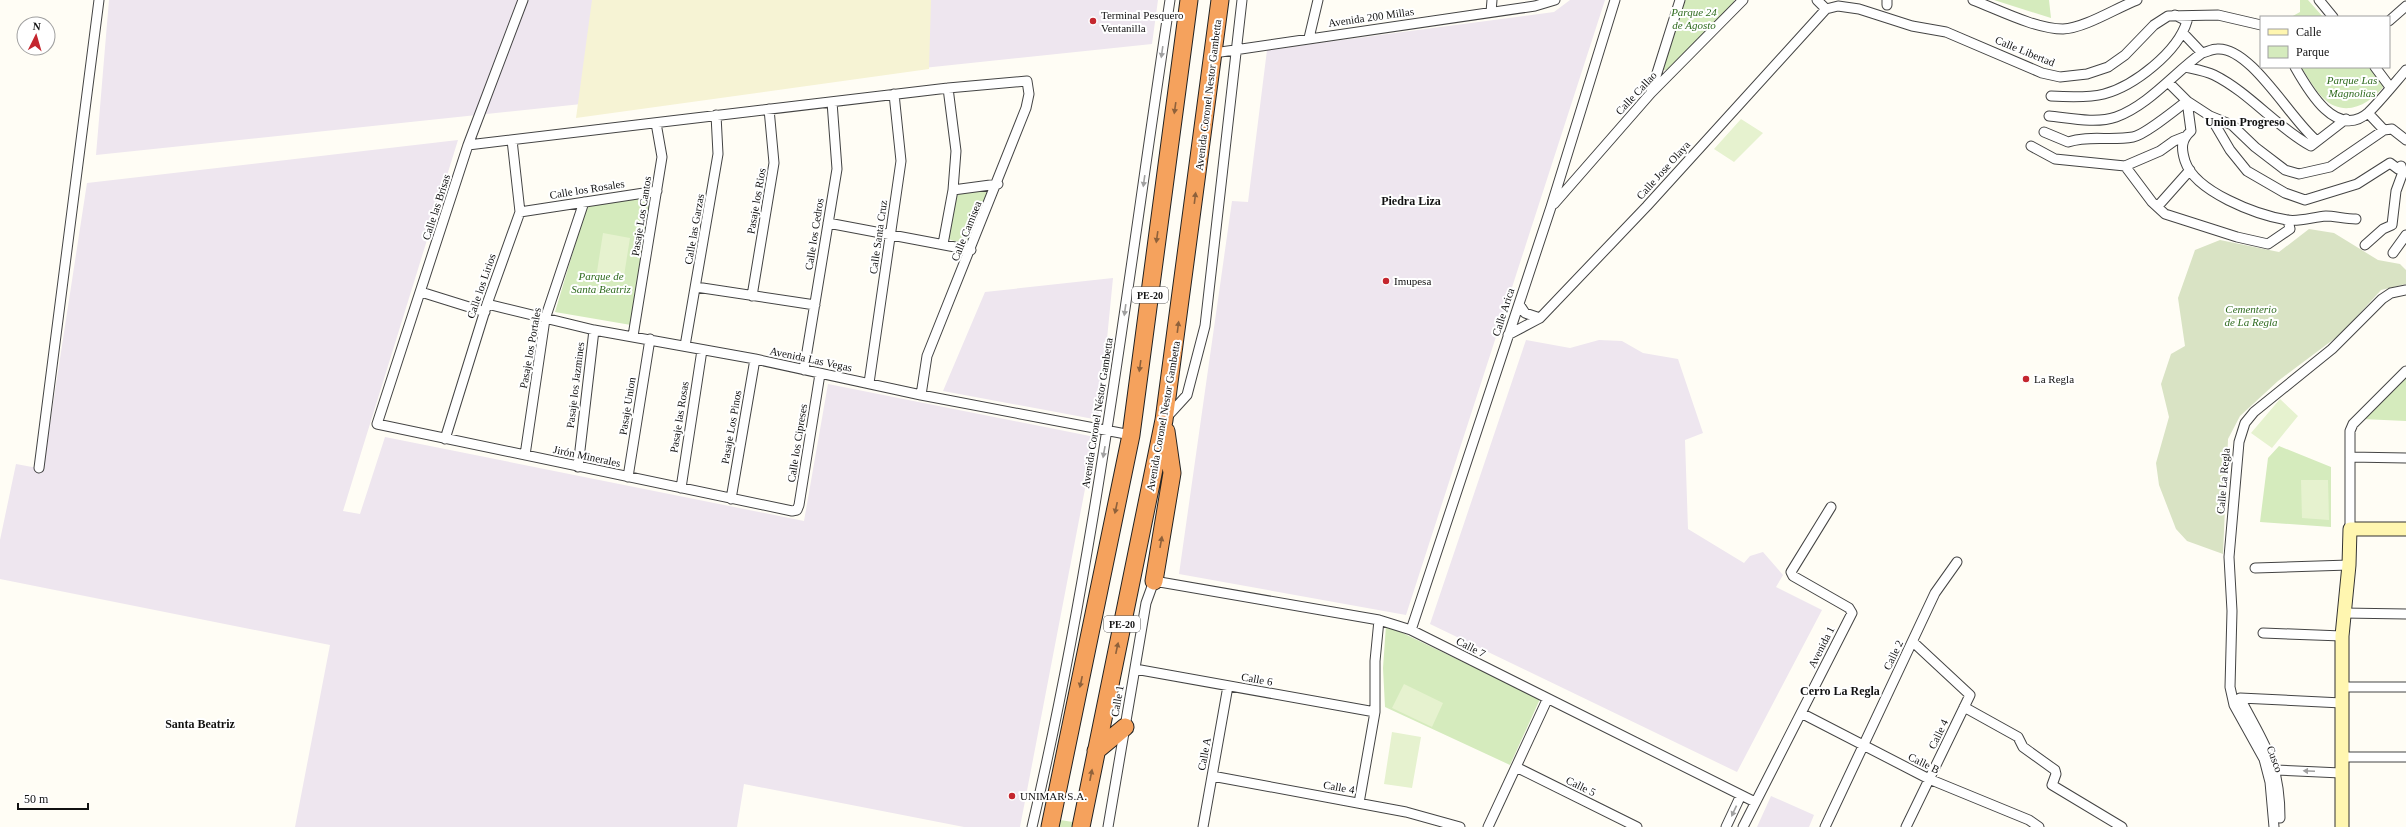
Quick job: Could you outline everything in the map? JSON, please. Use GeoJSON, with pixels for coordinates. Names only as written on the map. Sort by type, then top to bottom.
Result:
{"type":"FeatureCollection","features":[{"type":"Feature","properties":{"kind":"highway","name":"PE-20"},"geometry":{"type":"LineString","coordinates":[[1050,827],[1131,435],[1189,0]]}},
{"type":"Feature","properties":{"kind":"highway","name":"Avenida Coronel Nestor Gambetta"},"geometry":{"type":"LineString","coordinates":[[1080,827],[1164,420],[1220,0]]}},
{"type":"Feature","properties":{"kind":"highway"},"geometry":{"type":"LineString","coordinates":[[1154,581],[1172,473],[1164,420]]}},
{"type":"Feature","properties":{"kind":"highway"},"geometry":{"type":"LineString","coordinates":[[1096,751],[1125,727]]}},
{"type":"Feature","properties":{"kind":"street"},"geometry":{"type":"LineString","coordinates":[[39,468],[99,0]]}},
{"type":"Feature","properties":{"kind":"street","name":"Calle las Brisas"},"geometry":{"type":"LineString","coordinates":[[377,424],[468,145],[524,0]]}},
{"type":"Feature","properties":{"kind":"street","name":"Avenida Coronel Néstor Gambetta"},"geometry":{"type":"LineString","coordinates":[[1032,827],[1063,679],[1108,431],[1170,0]]}},
{"type":"Feature","properties":{"kind":"street"},"geometry":{"type":"LineString","coordinates":[[1164,420],[1187,395],[1205,326],[1242,0]]}},
{"type":"Feature","properties":{"kind":"street"},"geometry":{"type":"LineString","coordinates":[[1309,38],[1318,0]]}},
{"type":"Feature","properties":{"kind":"street"},"geometry":{"type":"LineString","coordinates":[[1491,12],[1492,0]]}},
{"type":"Feature","properties":{"kind":"street","name":"Avenida 200 Millas"},"geometry":{"type":"LineString","coordinates":[[1214,52],[1535,6],[1555,0]]}},
{"type":"Feature","properties":{"kind":"street","name":"Calle Arica"},"geometry":{"type":"LineString","coordinates":[[1411,630],[1551,206],[1615,0]]}},
{"type":"Feature","properties":{"kind":"street"},"geometry":{"type":"LineString","coordinates":[[1651,93],[1680,0]]}},
{"type":"Feature","properties":{"kind":"street","name":"Calle Callao"},"geometry":{"type":"LineString","coordinates":[[1551,206],[1651,93],[1743,0]]}},
{"type":"Feature","properties":{"kind":"street"},"geometry":{"type":"LineString","coordinates":[[1817,0],[1826,9]]}},
{"type":"Feature","properties":{"kind":"street"},"geometry":{"type":"LineString","coordinates":[[1973,0],[2038,25],[2063,29],[2082,24],[2137,0]]}},
{"type":"Feature","properties":{"kind":"street"},"geometry":{"type":"LineString","coordinates":[[2319,0],[2332,16]]}},
{"type":"Feature","properties":{"kind":"street","name":"Calle Libertad"},"geometry":{"type":"LineString","coordinates":[[1826,9],[1838,6],[1859,9],[1912,26],[1946,32],[2042,73],[2060,77],[2087,74],[2108,66],[2125,55],[2154,25],[2168,16],[2218,15],[2260,25]]}},
{"type":"Feature","properties":{"kind":"street"},"geometry":{"type":"LineString","coordinates":[[2390,20],[2406,6]]}},
{"type":"Feature","properties":{"kind":"street","name":"Calle Jose Olaya"},"geometry":{"type":"LineString","coordinates":[[1508,335],[1540,318],[1647,206],[1826,9]]}},
{"type":"Feature","properties":{"kind":"street"},"geometry":{"type":"LineString","coordinates":[[2051,96],[2103,94],[2134,81],[2157,62],[2183,33],[2187,21],[2175,15]]}},
{"type":"Feature","properties":{"kind":"street"},"geometry":{"type":"LineString","coordinates":[[2183,33],[2202,53]]}},
{"type":"Feature","properties":{"kind":"street"},"geometry":{"type":"LineString","coordinates":[[2049,116],[2084,120],[2116,117],[2136,106],[2168,82],[2202,53],[2218,48],[2237,54],[2276,91],[2304,131],[2317,142]]}},
{"type":"Feature","properties":{"kind":"street"},"geometry":{"type":"LineString","coordinates":[[2184,67],[2214,75],[2252,101],[2299,140],[2311,146],[2346,120]]}},
{"type":"Feature","properties":{"kind":"street"},"geometry":{"type":"LineString","coordinates":[[2295,68],[2323,109],[2339,119],[2346,120],[2352,120],[2368,112],[2406,70]]}},
{"type":"Feature","properties":{"kind":"street"},"geometry":{"type":"LineString","coordinates":[[2376,68],[2390,87]]}},
{"type":"Feature","properties":{"kind":"street","name":"Calle Camisea"},"geometry":{"type":"LineString","coordinates":[[921,395],[927,356],[998,184],[1026,108],[1029,85],[1027,81],[1022,80],[948,88]]}},
{"type":"Feature","properties":{"kind":"street"},"geometry":{"type":"LineString","coordinates":[[2168,82],[2187,101],[2210,116],[2232,125],[2255,147],[2285,170],[2299,174],[2330,167],[2384,130],[2392,130],[2406,140]]}},
{"type":"Feature","properties":{"kind":"street"},"geometry":{"type":"LineString","coordinates":[[468,145],[948,88],[956,151],[953,190],[943,244]]}},
{"type":"Feature","properties":{"kind":"street","name":"Calle Santa Cruz"},"geometry":{"type":"LineString","coordinates":[[869,383],[901,161],[894,94]]}},
{"type":"Feature","properties":{"kind":"street"},"geometry":{"type":"LineString","coordinates":[[2044,132],[2068,142],[2079,138],[2103,140],[2135,137],[2187,101]]}},
{"type":"Feature","properties":{"kind":"street"},"geometry":{"type":"LineString","coordinates":[[2031,146],[2054,159],[2125,166],[2160,151],[2174,141],[2184,137],[2191,131],[2187,101]]}},
{"type":"Feature","properties":{"kind":"street","name":"Calle los Cedros"},"geometry":{"type":"LineString","coordinates":[[804,370],[837,169],[832,102]]}},
{"type":"Feature","properties":{"kind":"street","name":"Pasaje los Rios"},"geometry":{"type":"LineString","coordinates":[[752,296],[774,163],[769,109]]}},
{"type":"Feature","properties":{"kind":"street"},"geometry":{"type":"LineString","coordinates":[[2368,112],[2384,130]]}},
{"type":"Feature","properties":{"kind":"street","name":"Calle las Garzas"},"geometry":{"type":"LineString","coordinates":[[685,346],[718,154],[716,116]]}},
{"type":"Feature","properties":{"kind":"street"},"geometry":{"type":"LineString","coordinates":[[2210,116],[2230,150],[2247,171],[2285,193],[2305,200],[2357,184],[2390,163],[2398,169],[2401,166],[2403,172],[2396,191],[2392,225],[2383,229],[2365,245]]}},
{"type":"Feature","properties":{"kind":"street","name":"Pasaje Los Cantos"},"geometry":{"type":"LineString","coordinates":[[633,336],[662,157],[656,123]]}},
{"type":"Feature","properties":{"kind":"street"},"geometry":{"type":"LineString","coordinates":[[2184,137],[2182,148],[2190,170],[2222,198],[2288,220],[2312,220],[2327,216],[2341,220],[2356,219]]}},
{"type":"Feature","properties":{"kind":"street","name":"Calle los Lirios"},"geometry":{"type":"LineString","coordinates":[[446,439],[486,308],[520,212],[512,140]]}},
{"type":"Feature","properties":{"kind":"street"},"geometry":{"type":"LineString","coordinates":[[2125,166],[2165,214],[2237,237],[2268,244],[2290,229],[2288,220]]}},
{"type":"Feature","properties":{"kind":"street"},"geometry":{"type":"LineString","coordinates":[[2158,206],[2190,170]]}},
{"type":"Feature","properties":{"kind":"street"},"geometry":{"type":"LineString","coordinates":[[1561,173],[1574,180]]}},
{"type":"Feature","properties":{"kind":"street"},"geometry":{"type":"LineString","coordinates":[[953,190],[998,184]]}},
{"type":"Feature","properties":{"kind":"street","name":"Calle los Rosales"},"geometry":{"type":"LineString","coordinates":[[520,212],[657,191]]}},
{"type":"Feature","properties":{"kind":"street","name":"Pasaje los Portales"},"geometry":{"type":"LineString","coordinates":[[525,455],[545,319],[584,202]]}},
{"type":"Feature","properties":{"kind":"street"},"geometry":{"type":"LineString","coordinates":[[828,223],[971,250]]}},
{"type":"Feature","properties":{"kind":"street"},"geometry":{"type":"LineString","coordinates":[[2392,253],[2406,235]]}},
{"type":"Feature","properties":{"kind":"street"},"geometry":{"type":"LineString","coordinates":[[696,287],[815,305]]}},
{"type":"Feature","properties":{"kind":"street","name":"Calle La Regla"},"geometry":{"type":"LineString","coordinates":[[2234,705],[2230,687],[2232,611],[2228,557],[2236,458],[2245,423],[2269,398],[2332,349],[2382,299],[2392,293],[2406,290]]}},
{"type":"Feature","properties":{"kind":"street","name":"Avenida Las Vegas"},"geometry":{"type":"LineString","coordinates":[[421,292],[486,308],[594,330],[755,359],[921,395],[1131,435]]}},
{"type":"Feature","properties":{"kind":"street"},"geometry":{"type":"LineString","coordinates":[[1519,304],[1525,313],[1540,318]]}},
{"type":"Feature","properties":{"kind":"street","name":"Pasaje los Jazmines"},"geometry":{"type":"LineString","coordinates":[[578,467],[594,330]]}},
{"type":"Feature","properties":{"kind":"street","name":"Pasaje Union"},"geometry":{"type":"LineString","coordinates":[[628,477],[650,339]]}},
{"type":"Feature","properties":{"kind":"street","name":"Pasaje las Rosas"},"geometry":{"type":"LineString","coordinates":[[681,488],[702,350]]}},
{"type":"Feature","properties":{"kind":"street","name":"Pasaje Los Pinos"},"geometry":{"type":"LineString","coordinates":[[731,499],[755,359]]}},
{"type":"Feature","properties":{"kind":"street"},"geometry":{"type":"LineString","coordinates":[[2342,827],[2342,636],[2349,565],[2350,431],[2353,424],[2406,371]]}},
{"type":"Feature","properties":{"kind":"street","name":"Calle los Cipreses"},"geometry":{"type":"LineString","coordinates":[[792,511],[797,510],[799,505],[820,374]]}},
{"type":"Feature","properties":{"kind":"street","name":"Jirón Minerales"},"geometry":{"type":"LineString","coordinates":[[377,424],[792,511]]}},
{"type":"Feature","properties":{"kind":"street"},"geometry":{"type":"LineString","coordinates":[[2350,457],[2406,458]]}},
{"type":"Feature","properties":{"kind":"street","name":"Avenida 1"},"geometry":{"type":"LineString","coordinates":[[1743,827],[1852,613],[1849,608],[1793,576],[1791,572],[1831,507]]}},
{"type":"Feature","properties":{"kind":"street"},"geometry":{"type":"LineString","coordinates":[[2350,533],[2406,529]]}},
{"type":"Feature","properties":{"kind":"street"},"geometry":{"type":"LineString","coordinates":[[2350,533],[2406,538]]}},
{"type":"Feature","properties":{"kind":"street","name":"Calle 2"},"geometry":{"type":"LineString","coordinates":[[1825,827],[1935,594],[1957,562]]}},
{"type":"Feature","properties":{"kind":"street"},"geometry":{"type":"LineString","coordinates":[[2255,568],[2349,565]]}},
{"type":"Feature","properties":{"kind":"street","name":"Calle 7"},"geometry":{"type":"LineString","coordinates":[[1154,581],[1379,620],[1411,630],[1547,700],[1755,802]]}},
{"type":"Feature","properties":{"kind":"street","name":"Calle 1"},"geometry":{"type":"LineString","coordinates":[[1108,827],[1146,603],[1154,581]]}},
{"type":"Feature","properties":{"kind":"street"},"geometry":{"type":"LineString","coordinates":[[2344,614],[2406,614]]}},
{"type":"Feature","properties":{"kind":"street"},"geometry":{"type":"LineString","coordinates":[[1359,803],[1375,712],[1376,661],[1379,620]]}},
{"type":"Feature","properties":{"kind":"street"},"geometry":{"type":"LineString","coordinates":[[2263,633],[2342,636]]}},
{"type":"Feature","properties":{"kind":"street","name":"Calle 4"},"geometry":{"type":"LineString","coordinates":[[1906,827],[1970,696],[1913,642]]}},
{"type":"Feature","properties":{"kind":"street","name":"Calle 6"},"geometry":{"type":"LineString","coordinates":[[1135,670],[1375,712]]}},
{"type":"Feature","properties":{"kind":"street","name":"Calle A"},"geometry":{"type":"LineString","coordinates":[[1203,827],[1228,686]]}},
{"type":"Feature","properties":{"kind":"street"},"geometry":{"type":"LineString","coordinates":[[2342,687],[2406,687]]}},
{"type":"Feature","properties":{"kind":"street"},"geometry":{"type":"LineString","coordinates":[[2280,827],[2280,798],[2276,770],[2264,739],[2240,698],[2342,702]]}},
{"type":"Feature","properties":{"kind":"street"},"geometry":{"type":"LineString","coordinates":[[1488,827],[1547,700]]}},
{"type":"Feature","properties":{"kind":"street","name":"Cusco"},"geometry":{"type":"LineString","coordinates":[[2234,705],[2264,759],[2270,782],[2274,827]]}},
{"type":"Feature","properties":{"kind":"street"},"geometry":{"type":"LineString","coordinates":[[1964,707],[2018,737],[2024,747],[2055,770],[2056,774],[2052,785],[2122,827]]}},
{"type":"Feature","properties":{"kind":"street","name":"Calle B"},"geometry":{"type":"LineString","coordinates":[[1801,713],[1862,746],[1929,779],[2029,820],[2040,827]]}},
{"type":"Feature","properties":{"kind":"street"},"geometry":{"type":"LineString","coordinates":[[2342,757],[2406,757]]}},
{"type":"Feature","properties":{"kind":"street","name":"Calle 5"},"geometry":{"type":"LineString","coordinates":[[1516,767],[1637,827]]}},
{"type":"Feature","properties":{"kind":"street"},"geometry":{"type":"LineString","coordinates":[[2276,770],[2341,773]]}},
{"type":"Feature","properties":{"kind":"street","name":"Calle 4"},"geometry":{"type":"LineString","coordinates":[[1212,776],[1432,817],[1460,827]]}},
{"type":"Feature","properties":{"kind":"street"},"geometry":{"type":"LineString","coordinates":[[1726,827],[1741,795]]}},
{"type":"Feature","properties":{"kind":"street"},"geometry":{"type":"LineString","coordinates":[[1428,827],[1432,817]]}},
{"type":"Feature","properties":{"kind":"shaded area"},"geometry":{"type":"Polygon","coordinates":[[[109,0],[1158,0],[1152,44],[96,155],[109,0]]]}},
{"type":"Feature","properties":{"kind":"shaded area"},"geometry":{"type":"Polygon","coordinates":[[[592,0],[931,0],[929,69],[576,118],[592,0]]]}},
{"type":"Feature","properties":{"kind":"shaded area","name":"Imupesa"},"geometry":{"type":"Polygon","coordinates":[[[1570,0],[1605,0],[1406,615],[1179,574],[1232,201],[1248,202],[1267,50],[1554,12],[1570,0]]]}},
{"type":"Feature","properties":{"kind":"shaded area"},"geometry":{"type":"Polygon","coordinates":[[[458,140],[343,511],[360,514],[385,437],[804,521],[828,384],[1095,437],[1020,827],[964,827],[744,784],[737,827],[295,827],[330,645],[0,579],[0,540],[16,464],[43,469],[87,183],[458,140]]]}},
{"type":"Feature","properties":{"kind":"shaded area"},"geometry":{"type":"Polygon","coordinates":[[[1113,278],[1099,420],[943,391],[985,292],[1113,278]]]}},
{"type":"Feature","properties":{"kind":"shaded area"},"geometry":{"type":"Polygon","coordinates":[[[1526,340],[1570,348],[1599,340],[1622,341],[1643,353],[1678,359],[1703,433],[1685,440],[1688,529],[1744,563],[1750,556],[1763,552],[1783,575],[1776,587],[1822,610],[1737,772],[1430,624],[1526,340]]]}},
{"type":"Feature","properties":{"kind":"shaded area"},"geometry":{"type":"Polygon","coordinates":[[[1771,796],[1814,815],[1809,827],[1757,827],[1771,796]]]}},
{"type":"Feature","properties":{"kind":"green space","name":"Parque 24 de Agosto"},"geometry":{"type":"Polygon","coordinates":[[[1681,0],[1734,0],[1734,3],[1667,70],[1664,70],[1661,69],[1681,0]]]}},
{"type":"Feature","properties":{"kind":"green space"},"geometry":{"type":"Polygon","coordinates":[[[1994,0],[2049,0],[2051,18],[1994,0]]]}},
{"type":"Feature","properties":{"kind":"green space"},"geometry":{"type":"Polygon","coordinates":[[[2300,0],[2308,0],[2322,16],[2293,16],[2300,12],[2300,0]]]}},
{"type":"Feature","properties":{"kind":"green space","name":"Parque Las Magnolias"},"geometry":{"type":"Polygon","coordinates":[[[2302,68],[2370,68],[2385,85],[2365,103],[2348,108],[2340,108],[2331,104],[2323,98],[2302,68]]]}},
{"type":"Feature","properties":{"kind":"green space"},"geometry":{"type":"Polygon","coordinates":[[[1741,119],[1763,133],[1734,162],[1714,149],[1741,119]]]}},
{"type":"Feature","properties":{"kind":"green space"},"geometry":{"type":"Polygon","coordinates":[[[990,189],[969,242],[965,244],[948,239],[956,190],[990,189]]]}},
{"type":"Feature","properties":{"kind":"green space","name":"Parque de Santa Beatriz"},"geometry":{"type":"Polygon","coordinates":[[[649,196],[651,199],[631,325],[555,312],[587,205],[649,196]]]}},
{"type":"Feature","properties":{"kind":"green space","name":"Cementerio de La Regla"},"geometry":{"type":"Polygon","coordinates":[[[2309,229],[2334,233],[2378,260],[2400,264],[2406,270],[2406,284],[2381,290],[2342,333],[2278,381],[2240,416],[2228,439],[2223,554],[2187,541],[2176,529],[2159,485],[2156,463],[2169,417],[2161,384],[2171,354],[2185,346],[2178,298],[2195,250],[2220,240],[2279,252],[2309,229]]]}},
{"type":"Feature","properties":{"kind":"green space"},"geometry":{"type":"Polygon","coordinates":[[[603,233],[630,238],[623,282],[596,278],[603,233]]]}},
{"type":"Feature","properties":{"kind":"green space"},"geometry":{"type":"Polygon","coordinates":[[[2406,376],[2406,421],[2362,419],[2406,376]]]}},
{"type":"Feature","properties":{"kind":"green space"},"geometry":{"type":"Polygon","coordinates":[[[2280,399],[2298,416],[2272,448],[2251,433],[2280,399]]]}},
{"type":"Feature","properties":{"kind":"green space"},"geometry":{"type":"Polygon","coordinates":[[[2279,446],[2331,467],[2331,527],[2260,522],[2268,458],[2279,446]]]}},
{"type":"Feature","properties":{"kind":"green space"},"geometry":{"type":"Polygon","coordinates":[[[2301,480],[2328,480],[2329,520],[2302,518],[2301,480]]]}},
{"type":"Feature","properties":{"kind":"green space"},"geometry":{"type":"Polygon","coordinates":[[[1386,625],[1540,699],[1510,765],[1385,707],[1383,668],[1386,625]]]}},
{"type":"Feature","properties":{"kind":"green space"},"geometry":{"type":"Polygon","coordinates":[[[1404,684],[1443,703],[1432,727],[1392,708],[1404,684]]]}},
{"type":"Feature","properties":{"kind":"green space"},"geometry":{"type":"Polygon","coordinates":[[[1392,732],[1421,737],[1412,788],[1384,784],[1392,732]]]}},
{"type":"Feature","properties":{"kind":"green space"},"geometry":{"type":"Polygon","coordinates":[[[1060,820],[1073,822],[1072,827],[1059,827],[1060,820]]]}},
{"type":"Feature","properties":{"kind":"place","name":"Terminal Pesquero Ventanilla"},"geometry":{"type":"Point","coordinates":[1093,21]}},
{"type":"Feature","properties":{"kind":"place","name":"Imupesa"},"geometry":{"type":"Point","coordinates":[1386,281]}},
{"type":"Feature","properties":{"kind":"place","name":"La Regla"},"geometry":{"type":"Point","coordinates":[2026,379]}},
{"type":"Feature","properties":{"kind":"place","name":"UNIMAR S.A."},"geometry":{"type":"Point","coordinates":[1012,796]}},
{"type":"Feature","properties":{"kind":"district","name":"Union Progreso"},"geometry":{"type":"Point","coordinates":[2245,122]}},
{"type":"Feature","properties":{"kind":"district","name":"Piedra Liza"},"geometry":{"type":"Point","coordinates":[1411,201]}},
{"type":"Feature","properties":{"kind":"district","name":"Cerro La Regla"},"geometry":{"type":"Point","coordinates":[1840,691]}},
{"type":"Feature","properties":{"kind":"district","name":"Santa Beatriz"},"geometry":{"type":"Point","coordinates":[200,724]}}]}
